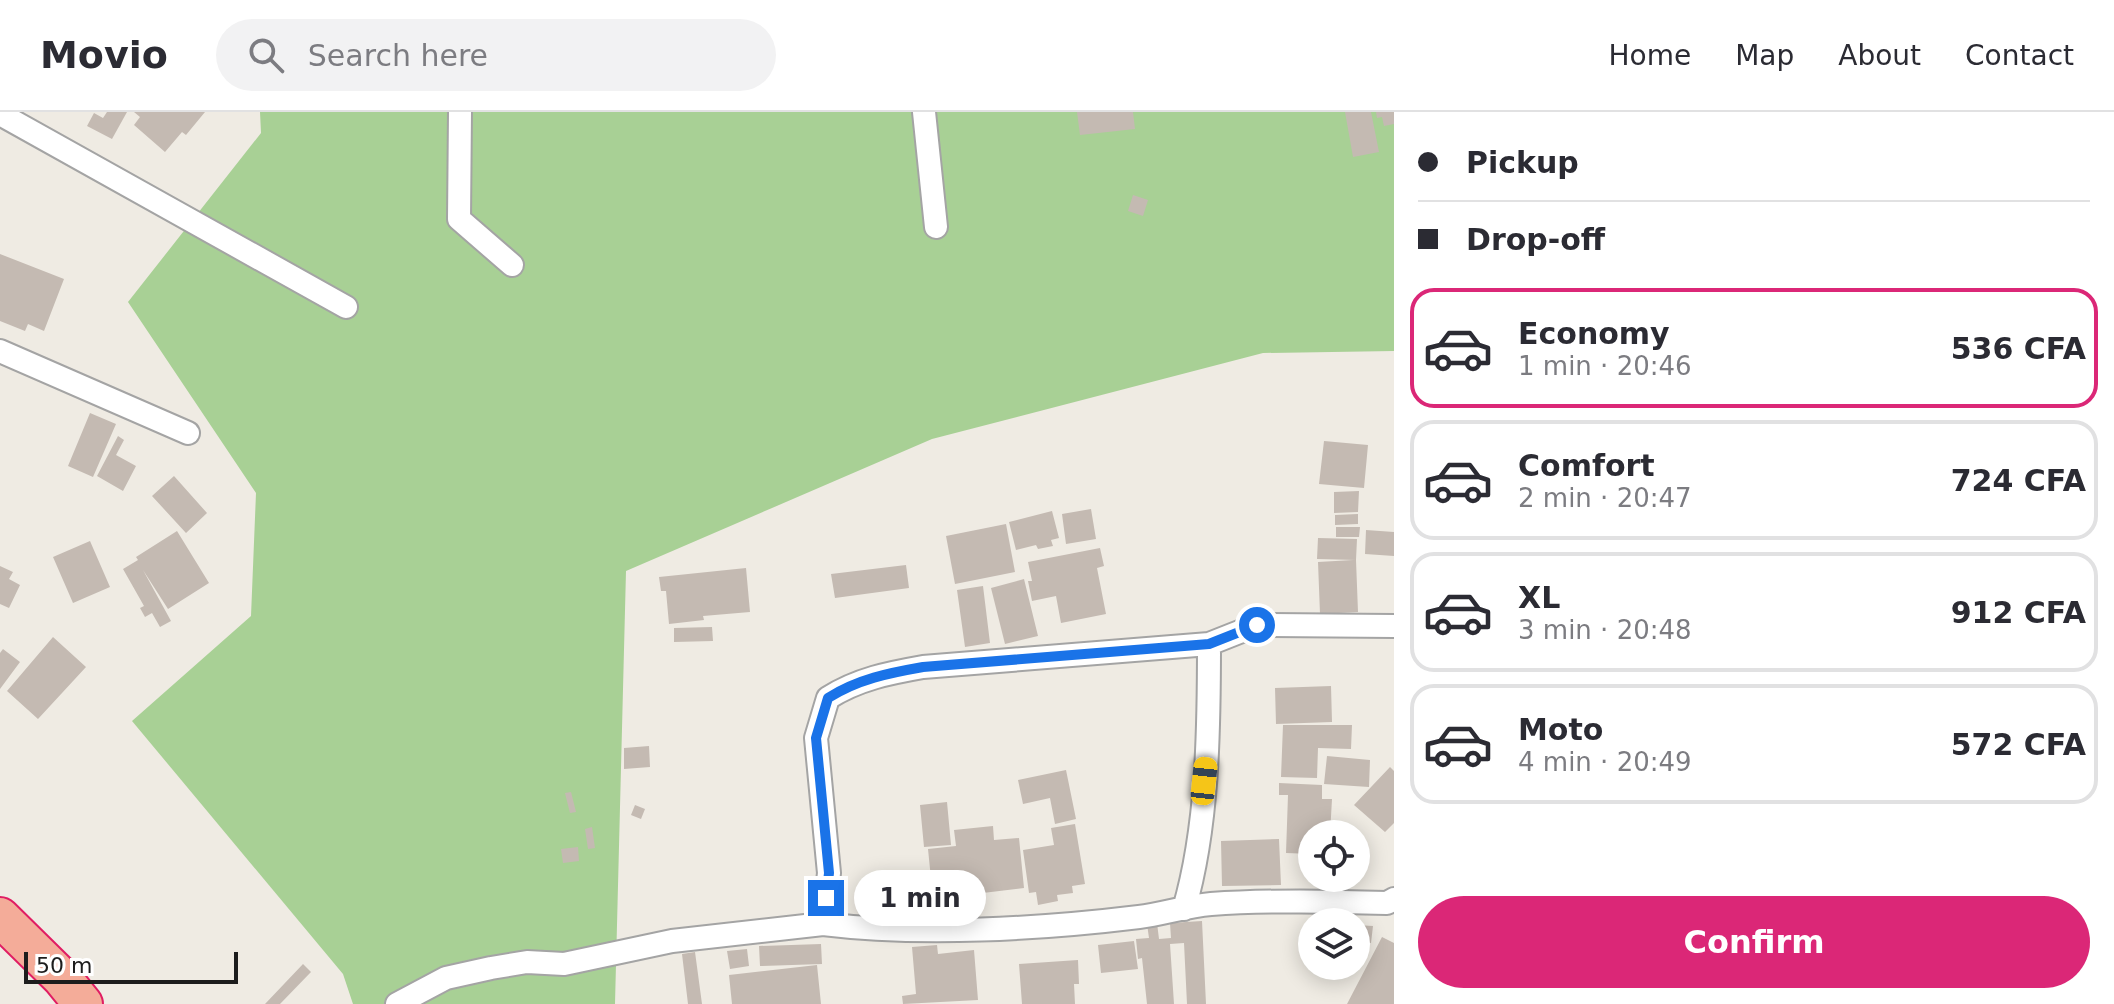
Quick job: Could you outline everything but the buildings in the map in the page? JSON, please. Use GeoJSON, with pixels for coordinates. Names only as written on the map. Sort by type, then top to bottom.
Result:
{"type":"FeatureCollection","features":[{"type":"Feature","properties":{"kind":"highway"},"geometry":{"type":"LineString","coordinates":[[0,917],[62,978],[83,1004]]}},
{"type":"Feature","properties":{"kind":"street"},"geometry":{"type":"LineString","coordinates":[[460,112],[459,219],[512,265]]}},
{"type":"Feature","properties":{"kind":"street"},"geometry":{"type":"LineString","coordinates":[[924,112],[936,227]]}},
{"type":"Feature","properties":{"kind":"street"},"geometry":{"type":"LineString","coordinates":[[0,114],[346,307]]}},
{"type":"Feature","properties":{"kind":"street"},"geometry":{"type":"LineString","coordinates":[[0,351],[188,433]]}},
{"type":"Feature","properties":{"kind":"street"},"geometry":{"type":"LineString","coordinates":[[823,924],[829,873],[816,738],[828,698],[846,687],[878,676],[923,667],[1209,644],[1257,625],[1394,626]]}},
{"type":"Feature","properties":{"kind":"street"},"geometry":{"type":"LineString","coordinates":[[1184,909],[1196,856],[1207,750],[1209,644]]}},
{"type":"Feature","properties":{"kind":"street"},"geometry":{"type":"LineString","coordinates":[[397,1004],[446,978],[491,968],[527,962],[564,964],[672,941],[823,924],[854,928],[987,929],[1139,917],[1208,904],[1387,903],[1394,899]]}},
{"type":"Feature","properties":{"kind":"green space"},"geometry":{"type":"Polygon","coordinates":[[[260,112],[1394,112],[1394,351],[1263,353],[932,439],[626,571],[615,1004],[353,1004],[343,974],[132,721],[251,616],[256,493],[128,302],[261,133],[260,112]]]}},
{"type":"Feature","properties":{"kind":"route"},"geometry":{"type":"LineString","coordinates":[[826,898],[829,873],[816,738],[828,698],[846,687],[878,676],[923,667],[1209,644],[1257,625]]}}]}
